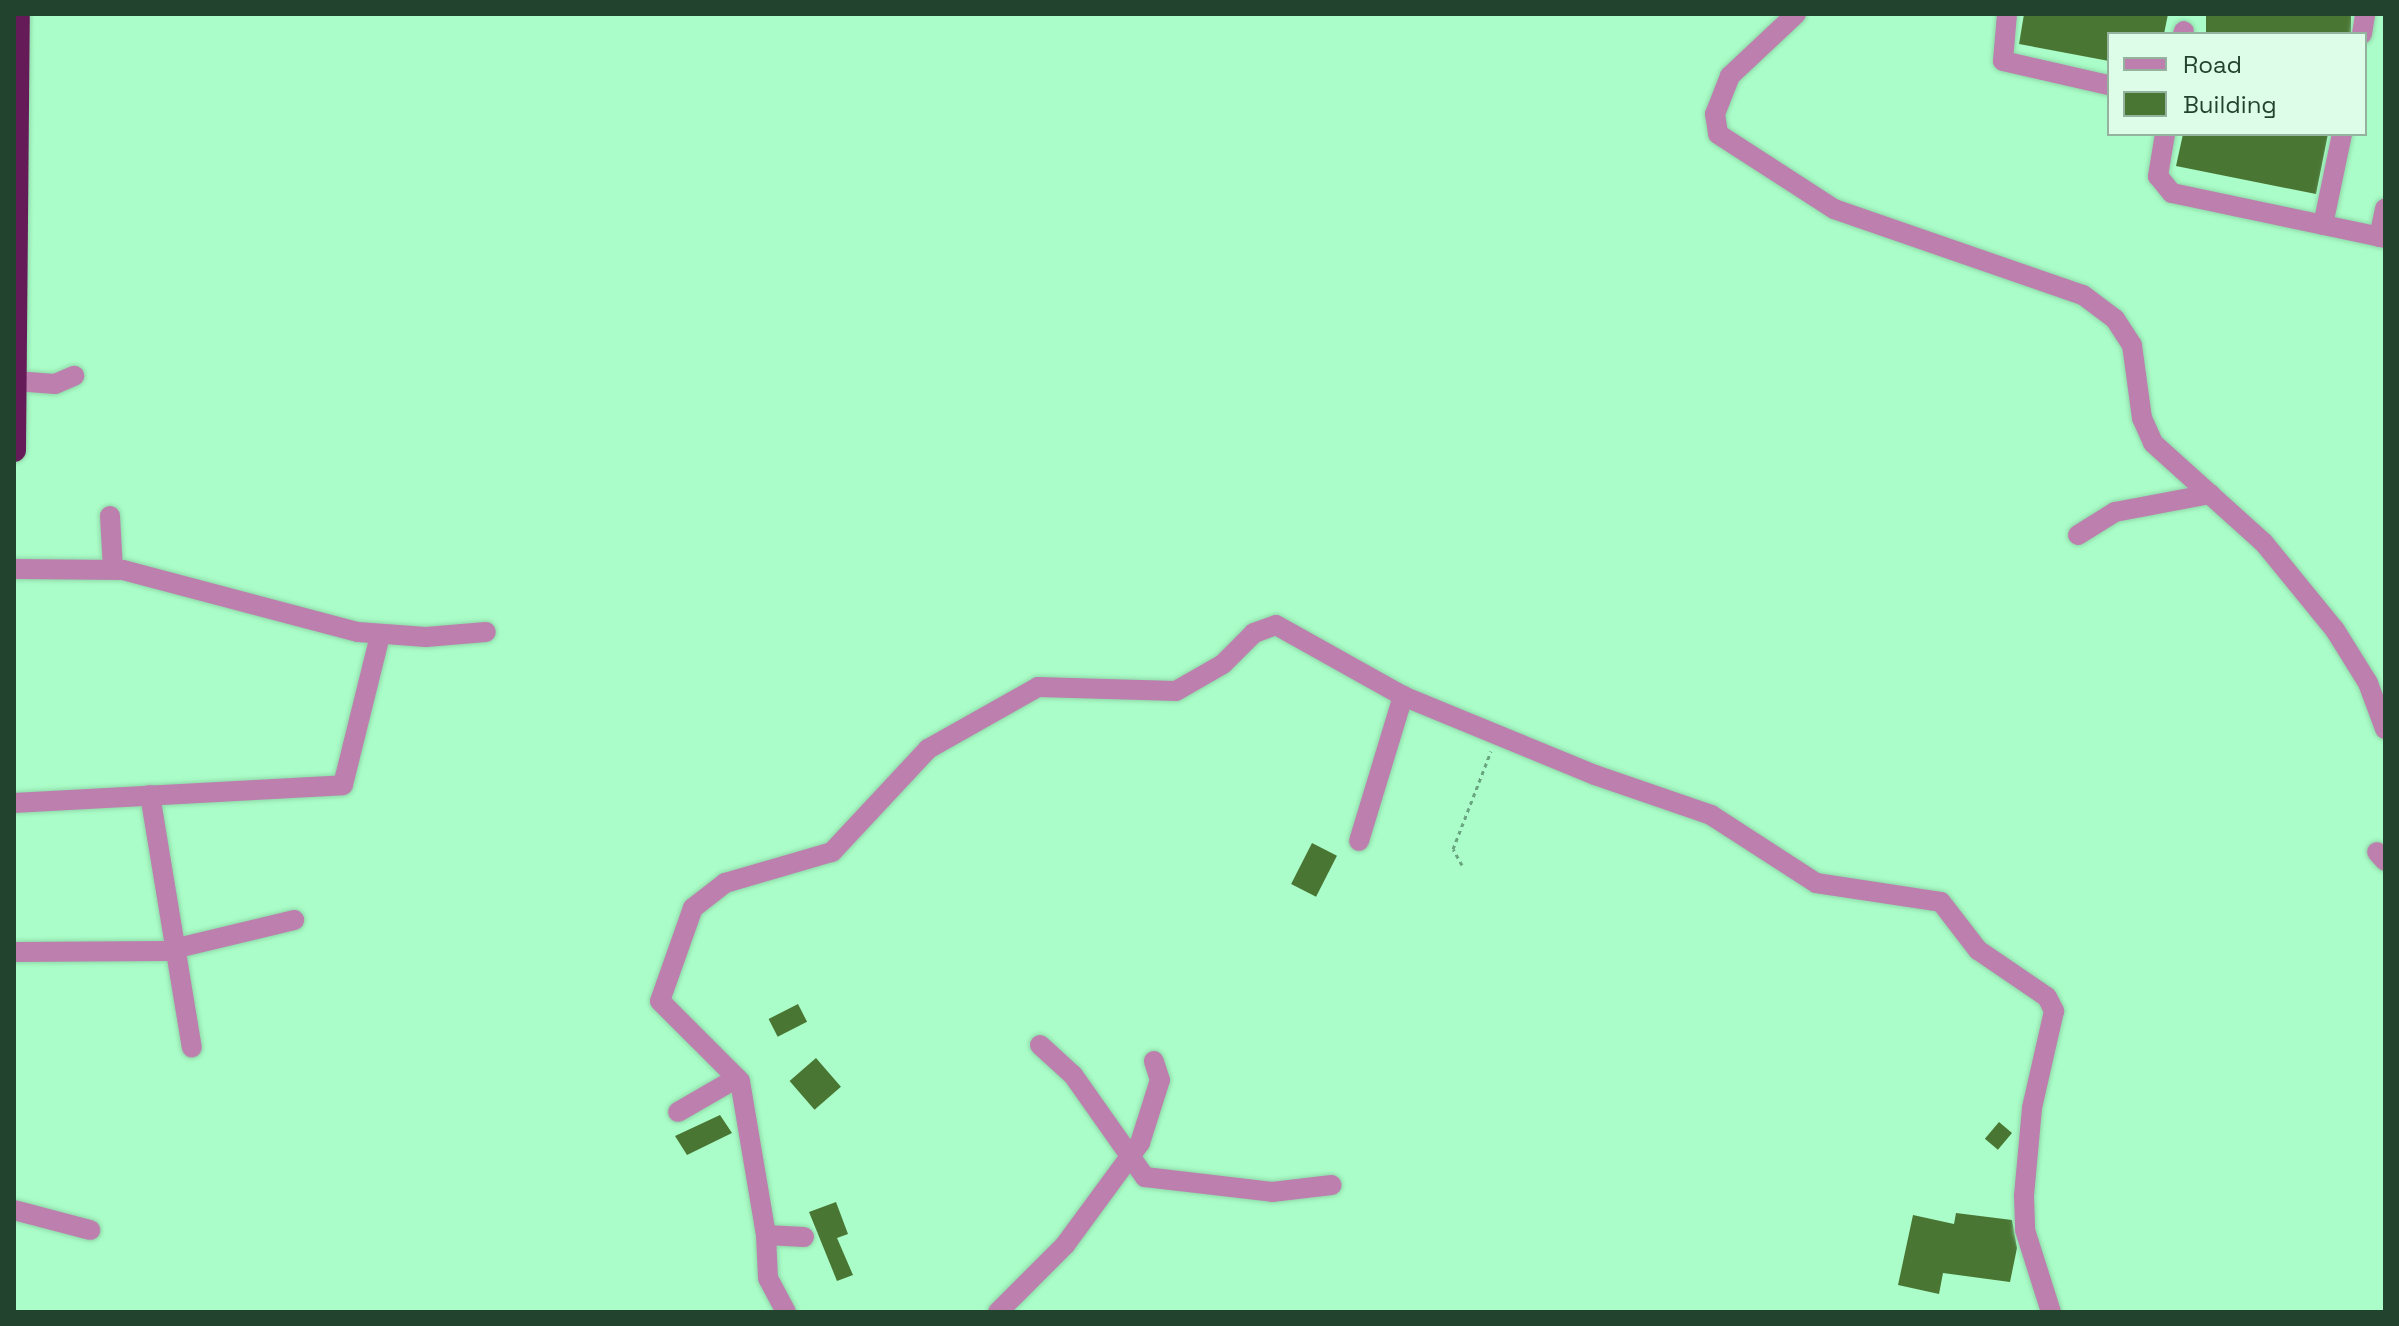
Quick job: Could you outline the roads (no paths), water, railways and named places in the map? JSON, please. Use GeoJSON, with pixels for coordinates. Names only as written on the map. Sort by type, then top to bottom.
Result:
{"type":"FeatureCollection","features":[{"type":"Feature","properties":{"kind":"highway"},"geometry":{"type":"LineString","coordinates":[[14,450],[18,14]]}},
{"type":"Feature","properties":{"kind":"street"},"geometry":{"type":"LineString","coordinates":[[1796,14],[1730,76],[1714,122],[1718,134],[1834,209],[2083,295],[2115,319],[2132,345],[2142,418],[2153,443],[2264,543],[2335,630],[2368,683],[2385,729]]}},
{"type":"Feature","properties":{"kind":"street"},"geometry":{"type":"LineString","coordinates":[[2007,14],[2003,61],[2107,85]]}},
{"type":"Feature","properties":{"kind":"street"},"geometry":{"type":"LineString","coordinates":[[2165,136],[2162,188],[2382,237],[2385,209]]}},
{"type":"Feature","properties":{"kind":"street"},"geometry":{"type":"LineString","coordinates":[[2323,225],[2342,136]]}},
{"type":"Feature","properties":{"kind":"street"},"geometry":{"type":"LineString","coordinates":[[15,381],[55,384],[74,376]]}},
{"type":"Feature","properties":{"kind":"street"},"geometry":{"type":"LineString","coordinates":[[2078,535],[2115,512],[2210,494]]}},
{"type":"Feature","properties":{"kind":"street"},"geometry":{"type":"LineString","coordinates":[[110,516],[113,569]]}},
{"type":"Feature","properties":{"kind":"street"},"geometry":{"type":"LineString","coordinates":[[14,569],[113,569],[380,635],[486,632]]}},
{"type":"Feature","properties":{"kind":"street"},"geometry":{"type":"LineString","coordinates":[[786,1312],[769,1286],[766,1235],[737,1078],[660,1001],[688,916],[706,894],[725,883],[832,852],[939,740],[1038,687],[1176,691],[1223,664],[1254,633],[1276,625],[1403,696],[1711,815],[1816,883],[1934,897],[1986,957],[2047,997],[2055,1024],[2032,1108],[2024,1196],[2025,1230],[2051,1312]]}},
{"type":"Feature","properties":{"kind":"street"},"geometry":{"type":"LineString","coordinates":[[14,803],[343,785],[380,635]]}},
{"type":"Feature","properties":{"kind":"street"},"geometry":{"type":"LineString","coordinates":[[1359,841],[1403,696]]}},
{"type":"Feature","properties":{"kind":"street"},"geometry":{"type":"LineString","coordinates":[[150,795],[192,1048]]}},
{"type":"Feature","properties":{"kind":"street"},"geometry":{"type":"LineString","coordinates":[[14,952],[173,948],[294,920]]}},
{"type":"Feature","properties":{"kind":"street"},"geometry":{"type":"LineString","coordinates":[[1040,1045],[1073,1075],[1128,1159],[1145,1177],[1186,1185],[1272,1192],[1332,1185]]}},
{"type":"Feature","properties":{"kind":"street"},"geometry":{"type":"LineString","coordinates":[[998,1312],[1065,1245],[1128,1159],[1144,1131],[1160,1080],[1154,1061]]}},
{"type":"Feature","properties":{"kind":"street"},"geometry":{"type":"LineString","coordinates":[[678,1112],[737,1078]]}},
{"type":"Feature","properties":{"kind":"street"},"geometry":{"type":"LineString","coordinates":[[14,1210],[90,1230]]}},
{"type":"Feature","properties":{"kind":"street"},"geometry":{"type":"LineString","coordinates":[[766,1235],[804,1237]]}}]}
